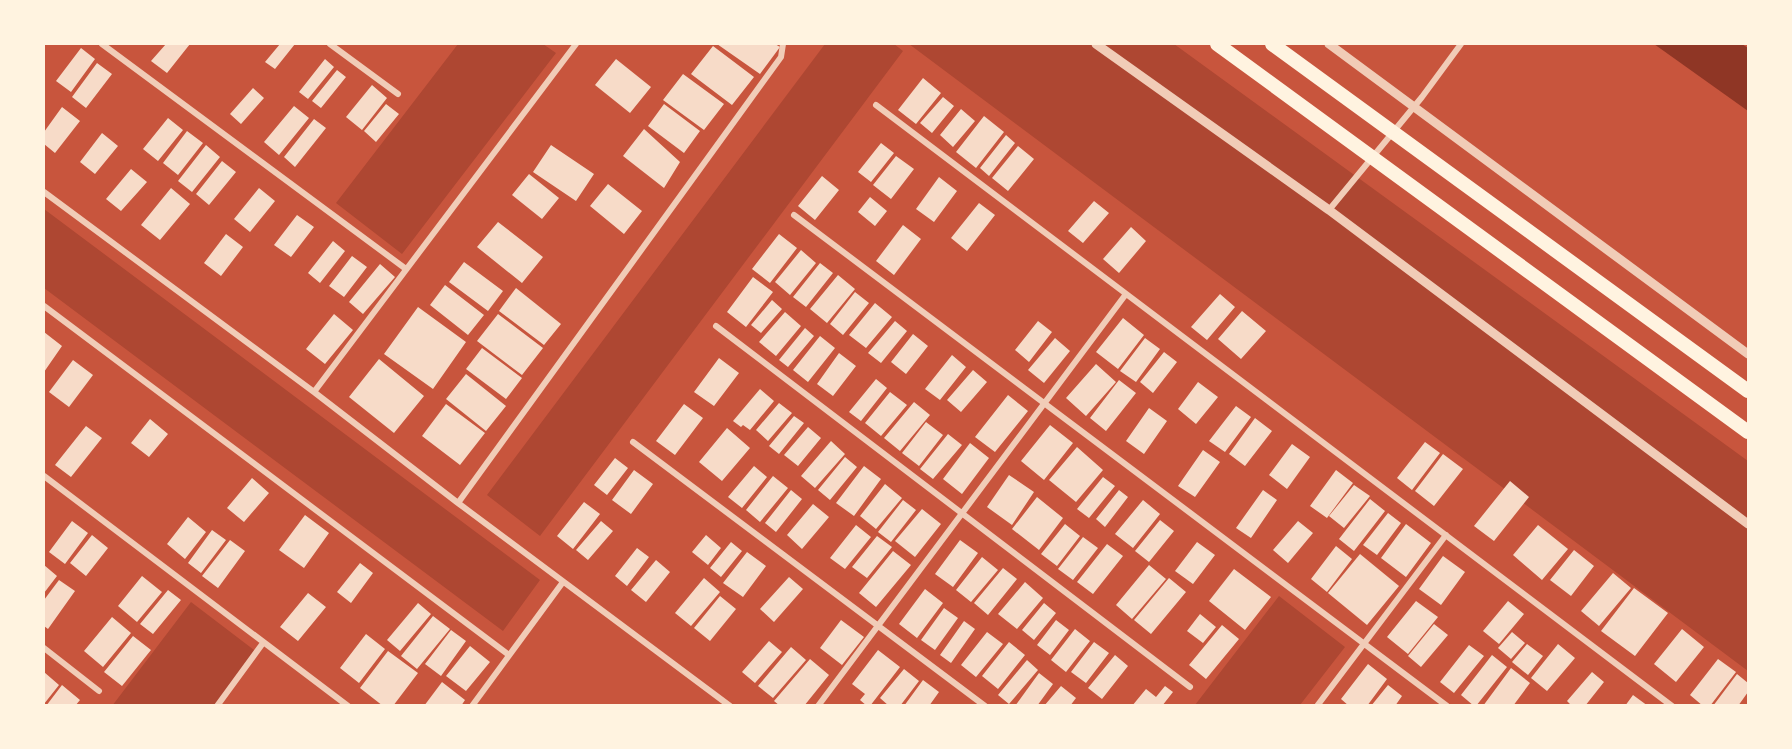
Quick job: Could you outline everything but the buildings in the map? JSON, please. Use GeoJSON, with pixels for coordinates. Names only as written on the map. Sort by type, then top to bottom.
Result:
{"type":"FeatureCollection","features":[{"type":"Feature","properties":{"kind":"highway"},"geometry":{"type":"LineString","coordinates":[[1216,44],[1749,432]]}},
{"type":"Feature","properties":{"kind":"highway"},"geometry":{"type":"LineString","coordinates":[[1272,44],[1749,391]]}},
{"type":"Feature","properties":{"kind":"street"},"geometry":{"type":"LineString","coordinates":[[102,44],[406,269]]}},
{"type":"Feature","properties":{"kind":"street"},"geometry":{"type":"LineString","coordinates":[[110,50],[115,44]]}},
{"type":"Feature","properties":{"kind":"street"},"geometry":{"type":"LineString","coordinates":[[330,44],[398,94]]}},
{"type":"Feature","properties":{"kind":"street"},"geometry":{"type":"LineString","coordinates":[[458,503],[781,57],[783,44]]}},
{"type":"Feature","properties":{"kind":"street"},"geometry":{"type":"LineString","coordinates":[[1096,44],[1329,210],[1749,524]]}},
{"type":"Feature","properties":{"kind":"street"},"geometry":{"type":"LineString","coordinates":[[1329,44],[1749,354]]}},
{"type":"Feature","properties":{"kind":"street"},"geometry":{"type":"LineString","coordinates":[[1329,210],[1422,97],[1461,44]]}},
{"type":"Feature","properties":{"kind":"street"},"geometry":{"type":"LineString","coordinates":[[314,392],[572,45]]}},
{"type":"Feature","properties":{"kind":"street"},"geometry":{"type":"LineString","coordinates":[[876,105],[1672,705]]}},
{"type":"Feature","properties":{"kind":"street"},"geometry":{"type":"LineString","coordinates":[[44,192],[730,705]]}},
{"type":"Feature","properties":{"kind":"street"},"geometry":{"type":"LineString","coordinates":[[794,215],[1447,705]]}},
{"type":"Feature","properties":{"kind":"street"},"geometry":{"type":"LineString","coordinates":[[818,705],[1126,294]]}},
{"type":"Feature","properties":{"kind":"street"},"geometry":{"type":"LineString","coordinates":[[44,306],[509,655]]}},
{"type":"Feature","properties":{"kind":"street"},"geometry":{"type":"LineString","coordinates":[[716,326],[1190,687]]}},
{"type":"Feature","properties":{"kind":"street"},"geometry":{"type":"LineString","coordinates":[[633,442],[985,705]]}},
{"type":"Feature","properties":{"kind":"street"},"geometry":{"type":"LineString","coordinates":[[44,476],[348,705]]}},
{"type":"Feature","properties":{"kind":"street"},"geometry":{"type":"LineString","coordinates":[[1317,705],[1446,535]]}},
{"type":"Feature","properties":{"kind":"street"},"geometry":{"type":"LineString","coordinates":[[472,705],[563,582]]}},
{"type":"Feature","properties":{"kind":"street"},"geometry":{"type":"LineString","coordinates":[[217,705],[263,643]]}},
{"type":"Feature","properties":{"kind":"street"},"geometry":{"type":"LineString","coordinates":[[44,648],[99,691]]}},
{"type":"Feature","properties":{"kind":"shaded area"},"geometry":{"type":"Polygon","coordinates":[[[458,44],[543,44],[556,53],[402,254],[336,203],[458,44]]]}},
{"type":"Feature","properties":{"kind":"shaded area"},"geometry":{"type":"Polygon","coordinates":[[[825,44],[894,44],[903,51],[540,536],[487,495],[825,44]]]}},
{"type":"Feature","properties":{"kind":"shaded area"},"geometry":{"type":"Polygon","coordinates":[[[909,44],[1174,44],[1748,461],[1748,671],[909,44]]]}},
{"type":"Feature","properties":{"kind":"shaded area"},"geometry":{"type":"Polygon","coordinates":[[[1654,44],[1742,44],[1748,48],[1748,111],[1654,44]]]}},
{"type":"Feature","properties":{"kind":"shaded area"},"geometry":{"type":"Polygon","coordinates":[[[44,209],[540,580],[503,631],[44,288],[44,209]]]}},
{"type":"Feature","properties":{"kind":"shaded area"},"geometry":{"type":"Polygon","coordinates":[[[1279,596],[1345,647],[1300,705],[1195,705],[1279,596]]]}},
{"type":"Feature","properties":{"kind":"shaded area"},"geometry":{"type":"Polygon","coordinates":[[[191,602],[258,653],[218,705],[112,706],[191,602]]]}}]}
